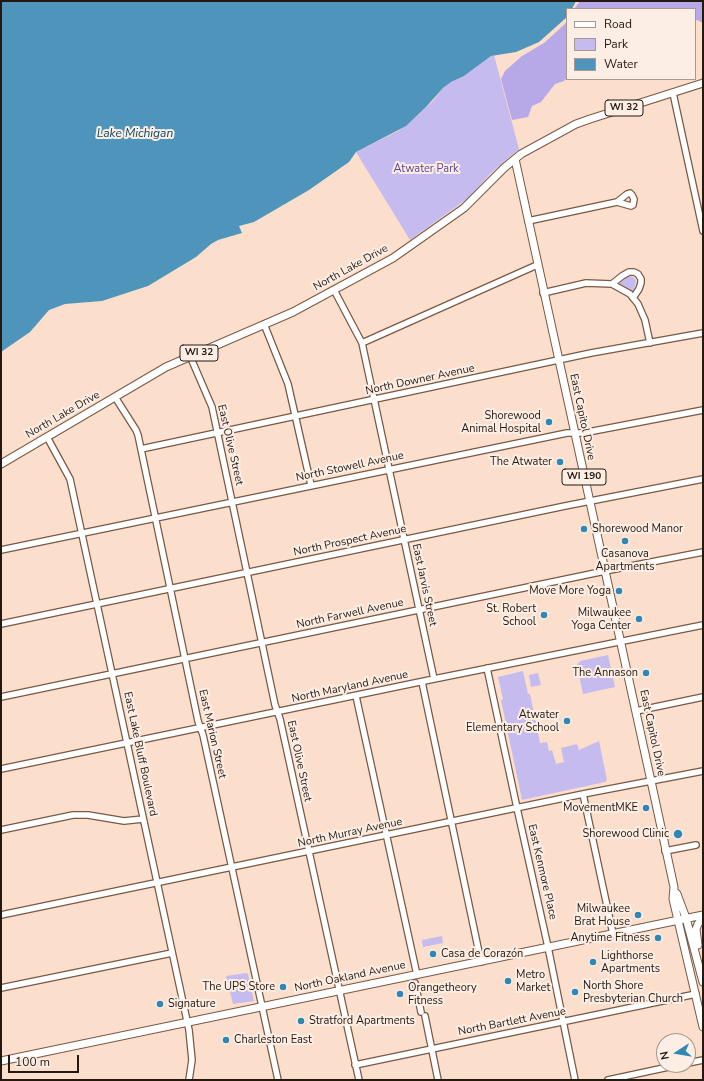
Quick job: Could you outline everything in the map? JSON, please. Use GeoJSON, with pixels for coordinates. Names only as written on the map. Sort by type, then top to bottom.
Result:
{"type":"FeatureCollection","features":[{"type":"Feature","properties":{"kind":"main road","name":"North Lake Drive"},"geometry":{"type":"LineString","coordinates":[[1,464],[166,367],[293,312],[394,258],[454,216],[515,159],[576,124],[703,83]]}},
{"type":"Feature","properties":{"kind":"main road","name":"East Capitol Drive"},"geometry":{"type":"LineString","coordinates":[[515,159],[543,293],[636,710],[674,891],[673,899],[700,996],[703,1027]]}},
{"type":"Feature","properties":{"kind":"main road","name":"East Capitol Drive"},"geometry":{"type":"LineString","coordinates":[[674,891],[678,894],[686,918],[703,981]]}},
{"type":"Feature","properties":{"kind":"main road","name":"North Oakland Avenue"},"geometry":{"type":"LineString","coordinates":[[1,1061],[686,918],[703,916]]}},
{"type":"Feature","properties":{"kind":"main road"},"geometry":{"type":"LineString","coordinates":[[703,916],[698,924],[696,934],[703,971]]}},
{"type":"Feature","properties":{"kind":"street"},"geometry":{"type":"LineString","coordinates":[[672,93],[703,231]]}},
{"type":"Feature","properties":{"kind":"street"},"geometry":{"type":"LineString","coordinates":[[528,221],[617,202]]}},
{"type":"Feature","properties":{"kind":"street"},"geometry":{"type":"LineString","coordinates":[[362,343],[537,265]]}},
{"type":"Feature","properties":{"kind":"street"},"geometry":{"type":"LineString","coordinates":[[612,284],[629,272],[638,274],[640,279],[639,288],[633,298]]}},
{"type":"Feature","properties":{"kind":"street"},"geometry":{"type":"LineString","coordinates":[[543,293],[586,283],[612,284],[624,290],[633,298],[642,312],[650,343]]}},
{"type":"Feature","properties":{"kind":"street","name":"East Jarvis Street"},"geometry":{"type":"LineString","coordinates":[[334,290],[362,343],[434,679]]}},
{"type":"Feature","properties":{"kind":"street"},"geometry":{"type":"LineString","coordinates":[[264,324],[288,384],[311,486]]}},
{"type":"Feature","properties":{"kind":"street","name":"North Downer Avenue"},"geometry":{"type":"LineString","coordinates":[[141,448],[559,360],[703,333]]}},
{"type":"Feature","properties":{"kind":"street","name":"East Olive Street"},"geometry":{"type":"LineString","coordinates":[[190,356],[212,407],[277,712],[359,1080]]}},
{"type":"Feature","properties":{"kind":"street","name":"East Marion Street"},"geometry":{"type":"LineString","coordinates":[[115,397],[136,430],[141,448],[185,659],[278,1080]]}},
{"type":"Feature","properties":{"kind":"street","name":"North Stowell Avenue"},"geometry":{"type":"LineString","coordinates":[[1,550],[567,433],[583,433],[703,410]]}},
{"type":"Feature","properties":{"kind":"street","name":"East Lake Bluff Boulevard"},"geometry":{"type":"LineString","coordinates":[[47,437],[70,479],[187,1023],[192,1060],[189,1080]]}},
{"type":"Feature","properties":{"kind":"street","name":"North Prospect Avenue"},"geometry":{"type":"LineString","coordinates":[[1,624],[703,479]]}},
{"type":"Feature","properties":{"kind":"street","name":"North Farwell Avenue"},"geometry":{"type":"LineString","coordinates":[[1,697],[605,571],[703,552]]}},
{"type":"Feature","properties":{"kind":"street","name":"North Maryland Avenue"},"geometry":{"type":"LineString","coordinates":[[1,769],[487,668],[703,625]]}},
{"type":"Feature","properties":{"kind":"street","name":"East Kenmore Place"},"geometry":{"type":"LineString","coordinates":[[487,668],[548,947],[575,1080]]}},
{"type":"Feature","properties":{"kind":"street"},"geometry":{"type":"LineString","coordinates":[[422,682],[481,962]]}},
{"type":"Feature","properties":{"kind":"street"},"geometry":{"type":"LineString","coordinates":[[356,696],[417,975]]}},
{"type":"Feature","properties":{"kind":"street"},"geometry":{"type":"LineString","coordinates":[[636,710],[703,697]]}},
{"type":"Feature","properties":{"kind":"street","name":"North Murray Avenue"},"geometry":{"type":"LineString","coordinates":[[1,915],[583,794],[703,771]]}},
{"type":"Feature","properties":{"kind":"street"},"geometry":{"type":"LineString","coordinates":[[583,794],[613,934]]}},
{"type":"Feature","properties":{"kind":"street"},"geometry":{"type":"LineString","coordinates":[[1,830],[73,815],[88,815],[124,821],[143,819]]}},
{"type":"Feature","properties":{"kind":"street"},"geometry":{"type":"LineString","coordinates":[[665,851],[696,845]]}},
{"type":"Feature","properties":{"kind":"street"},"geometry":{"type":"LineString","coordinates":[[1,988],[172,954]]}},
{"type":"Feature","properties":{"kind":"street"},"geometry":{"type":"LineString","coordinates":[[415,983],[421,1012]]}},
{"type":"Feature","properties":{"kind":"street","name":"North Bartlett Avenue"},"geometry":{"type":"LineString","coordinates":[[355,1065],[432,1048],[700,996]]}},
{"type":"Feature","properties":{"kind":"street"},"geometry":{"type":"LineString","coordinates":[[425,1016],[438,1080]]}},
{"type":"Feature","properties":{"kind":"street"},"geometry":{"type":"LineString","coordinates":[[608,1080],[656,1070]]}},
{"type":"Feature","properties":{"kind":"green space","name":"Atwater Park"},"geometry":{"type":"Polygon","coordinates":[[[494,55],[519,149],[491,173],[467,199],[410,240],[356,152],[398,131],[432,102],[443,88],[451,82],[464,76],[494,55]]]}},
{"type":"Feature","properties":{"kind":"green space"},"geometry":{"type":"Polygon","coordinates":[[[628,276],[633,277],[636,282],[633,292],[619,284],[628,276]]]}},
{"type":"Feature","properties":{"kind":"green space"},"geometry":{"type":"Polygon","coordinates":[[[608,655],[615,687],[583,694],[577,665],[580,661],[608,655]]]}},
{"type":"Feature","properties":{"kind":"green space"},"geometry":{"type":"Polygon","coordinates":[[[523,671],[528,694],[530,694],[540,743],[547,742],[549,751],[552,750],[556,764],[564,762],[561,748],[577,744],[579,750],[599,741],[607,780],[605,782],[522,800],[501,700],[503,699],[498,677],[523,671]]]}},
{"type":"Feature","properties":{"kind":"green space"},"geometry":{"type":"Polygon","coordinates":[[[538,673],[541,685],[531,687],[529,675],[538,673]]]}},
{"type":"Feature","properties":{"kind":"green space"},"geometry":{"type":"Polygon","coordinates":[[[442,936],[443,943],[423,947],[422,940],[442,936]]]}},
{"type":"Feature","properties":{"kind":"green space"},"geometry":{"type":"Polygon","coordinates":[[[248,974],[254,1001],[233,1004],[226,976],[248,974]]]}},
{"type":"Feature","properties":{"kind":"shaded area"},"geometry":{"type":"Polygon","coordinates":[[[580,1],[703,1],[703,23],[696,20],[696,8],[575,8],[580,1]]]}},
{"type":"Feature","properties":{"kind":"shaded area"},"geometry":{"type":"Polygon","coordinates":[[[566,23],[566,79],[555,84],[541,102],[532,106],[528,117],[512,120],[501,79],[505,71],[522,56],[544,43],[566,23]]]}},
{"type":"Feature","properties":{"kind":"water","name":"Lake Michigan"},"geometry":{"type":"Polygon","coordinates":[[[1,1],[576,1],[572,8],[566,8],[566,18],[539,42],[516,52],[491,56],[464,76],[451,82],[443,88],[406,126],[356,152],[349,162],[309,190],[254,222],[239,226],[242,233],[218,240],[196,257],[148,286],[102,301],[65,304],[49,310],[30,332],[1,352],[1,1]]]}},
{"type":"Feature","properties":{"kind":"place","name":"Shorewood Animal Hospital"},"geometry":{"type":"Point","coordinates":[549,422]}},
{"type":"Feature","properties":{"kind":"place","name":"The Atwater"},"geometry":{"type":"Point","coordinates":[560,462]}},
{"type":"Feature","properties":{"kind":"place","name":"Shorewood Manor"},"geometry":{"type":"Point","coordinates":[584,529]}},
{"type":"Feature","properties":{"kind":"place","name":"Casanova Apartments"},"geometry":{"type":"Point","coordinates":[625,541]}},
{"type":"Feature","properties":{"kind":"place","name":"Move More Yoga"},"geometry":{"type":"Point","coordinates":[619,591]}},
{"type":"Feature","properties":{"kind":"place","name":"St. Robert School"},"geometry":{"type":"Point","coordinates":[544,615]}},
{"type":"Feature","properties":{"kind":"place","name":"Milwaukee Yoga Center"},"geometry":{"type":"Point","coordinates":[639,619]}},
{"type":"Feature","properties":{"kind":"place","name":"The Annason"},"geometry":{"type":"Point","coordinates":[646,673]}},
{"type":"Feature","properties":{"kind":"place","name":"Atwater Elementary School"},"geometry":{"type":"Point","coordinates":[567,721]}},
{"type":"Feature","properties":{"kind":"place","name":"MovementMKE"},"geometry":{"type":"Point","coordinates":[646,808]}},
{"type":"Feature","properties":{"kind":"place","name":"Shorewood Clinic"},"geometry":{"type":"Point","coordinates":[678,834]}},
{"type":"Feature","properties":{"kind":"place","name":"Milwaukee Brat House"},"geometry":{"type":"Point","coordinates":[638,915]}},
{"type":"Feature","properties":{"kind":"place","name":"Anytime Fitness"},"geometry":{"type":"Point","coordinates":[658,938]}},
{"type":"Feature","properties":{"kind":"place","name":"Casa de Corazón"},"geometry":{"type":"Point","coordinates":[433,954]}},
{"type":"Feature","properties":{"kind":"place","name":"Lighthorse Apartments"},"geometry":{"type":"Point","coordinates":[593,962]}},
{"type":"Feature","properties":{"kind":"place","name":"Metro Market"},"geometry":{"type":"Point","coordinates":[508,981]}},
{"type":"Feature","properties":{"kind":"place","name":"The UPS Store"},"geometry":{"type":"Point","coordinates":[283,987]}},
{"type":"Feature","properties":{"kind":"place","name":"North Shore Presbyterian Church"},"geometry":{"type":"Point","coordinates":[575,992]}},
{"type":"Feature","properties":{"kind":"place","name":"Orangetheory Fitness"},"geometry":{"type":"Point","coordinates":[400,994]}},
{"type":"Feature","properties":{"kind":"place","name":"Signature"},"geometry":{"type":"Point","coordinates":[160,1004]}},
{"type":"Feature","properties":{"kind":"place","name":"Stratford Apartments"},"geometry":{"type":"Point","coordinates":[301,1021]}},
{"type":"Feature","properties":{"kind":"place","name":"Charleston East"},"geometry":{"type":"Point","coordinates":[226,1040]}}]}
